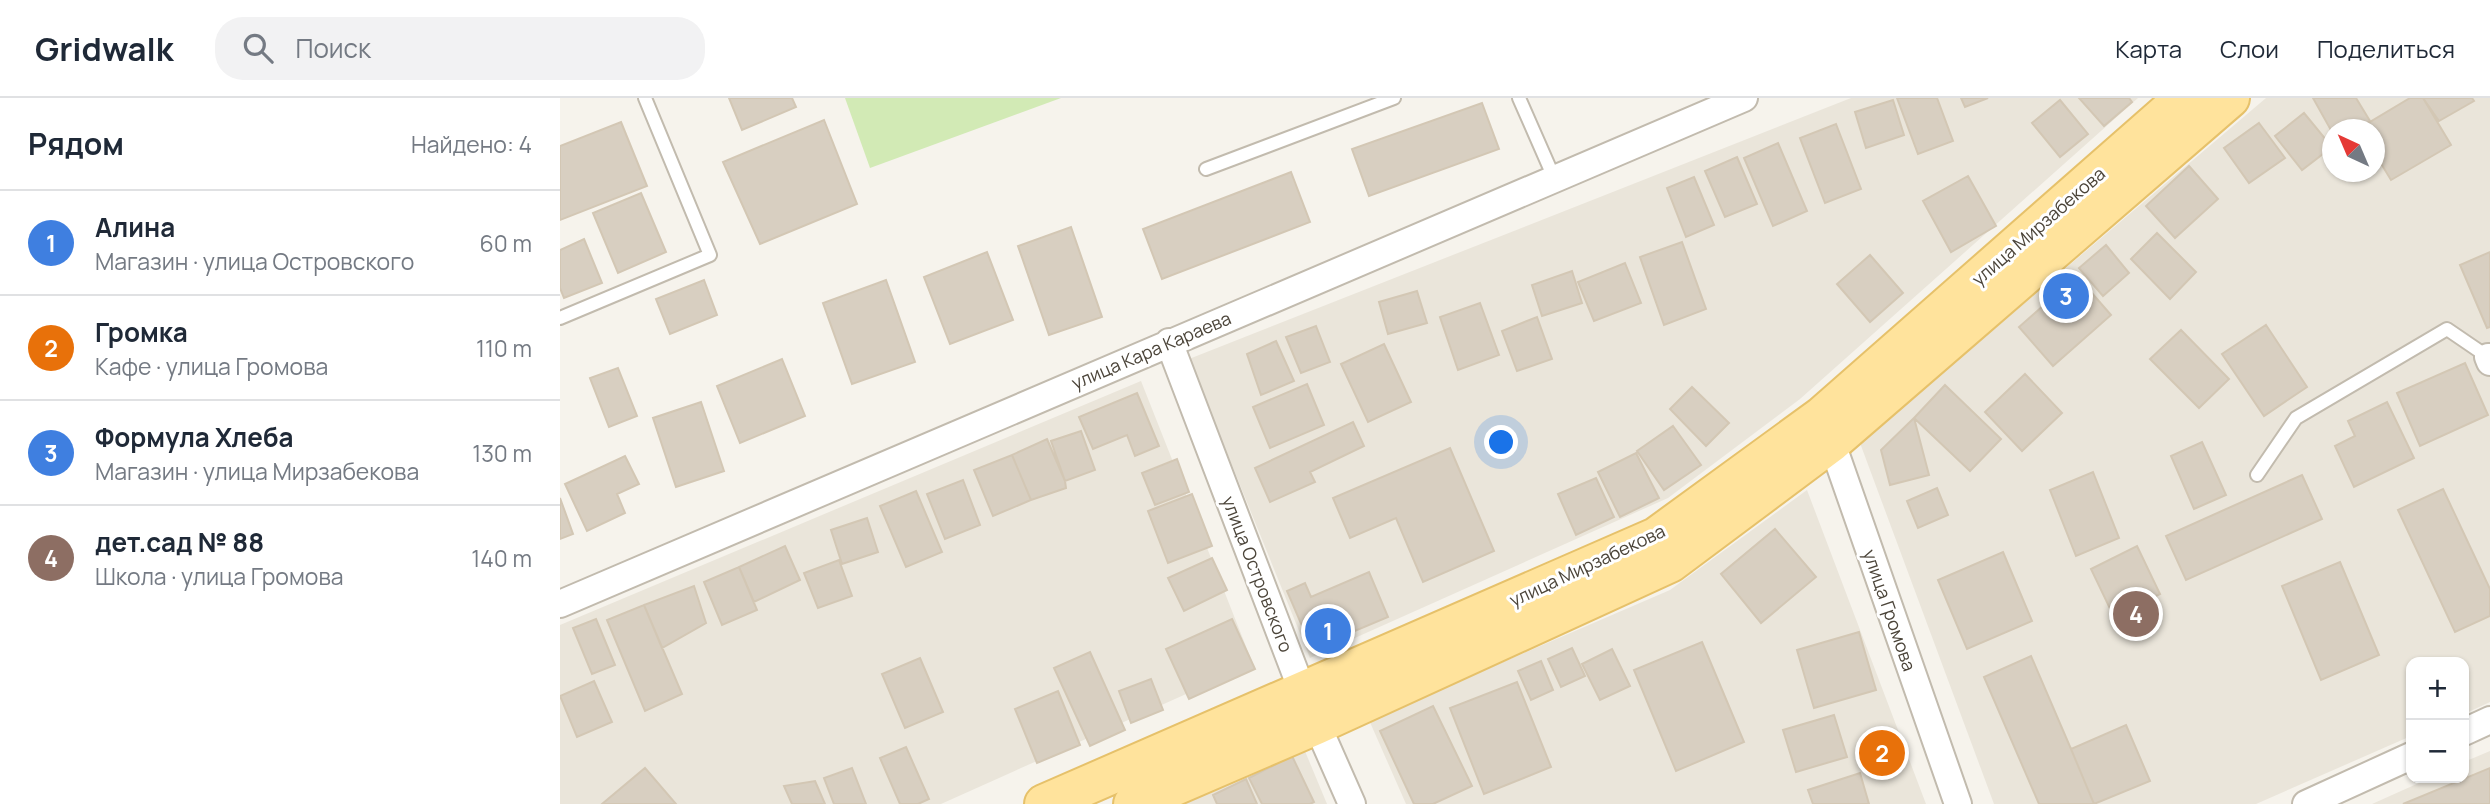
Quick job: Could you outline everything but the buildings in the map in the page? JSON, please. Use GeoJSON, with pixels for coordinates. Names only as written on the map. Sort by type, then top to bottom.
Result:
{"type":"FeatureCollection","features":[{"type":"Feature","properties":{"kind":"main road","name":"улица Мирзабекова"},"geometry":{"type":"LineString","coordinates":[[1827,429],[2184,98]]}},
{"type":"Feature","properties":{"kind":"main road","name":"улица Мирзабекова"},"geometry":{"type":"LineString","coordinates":[[1044,804],[1310,709],[1670,563],[1827,429],[2230,98]]}},
{"type":"Feature","properties":{"kind":"main road","name":"улица Мирзабекова"},"geometry":{"type":"LineString","coordinates":[[1133,804],[1310,709]]}},
{"type":"Feature","properties":{"kind":"street","name":"улица Кара Караева"},"geometry":{"type":"LineString","coordinates":[[560,604],[1744,98]]}},
{"type":"Feature","properties":{"kind":"street","name":"улица Островского"},"geometry":{"type":"LineString","coordinates":[[1169,342],[1310,709],[1352,804]]}},
{"type":"Feature","properties":{"kind":"street","name":"улица Громова"},"geometry":{"type":"LineString","coordinates":[[1827,429],[1958,804]]}},
{"type":"Feature","properties":{"kind":"street"},"geometry":{"type":"LineString","coordinates":[[2469,730],[2490,720]]}},
{"type":"Feature","properties":{"kind":"street"},"geometry":{"type":"LineString","coordinates":[[2306,804],[2338,797],[2406,759]]}},
{"type":"Feature","properties":{"kind":"lane"},"geometry":{"type":"LineString","coordinates":[[560,318],[710,255],[645,98]]}},
{"type":"Feature","properties":{"kind":"lane"},"geometry":{"type":"LineString","coordinates":[[1206,170],[1394,98]]}},
{"type":"Feature","properties":{"kind":"lane"},"geometry":{"type":"LineString","coordinates":[[1519,98],[1555,180]]}},
{"type":"Feature","properties":{"kind":"lane"},"geometry":{"type":"LineString","coordinates":[[2257,475],[2296,418],[2447,329],[2489,359]]}},
{"type":"Feature","properties":{"kind":"shaded area"},"geometry":{"type":"Polygon","coordinates":[[[1851,98],[2138,98],[1800,399],[1668,498],[1310,658],[1189,359],[1851,98]]]}},
{"type":"Feature","properties":{"kind":"shaded area"},"geometry":{"type":"Polygon","coordinates":[[[2266,98],[2490,98],[2490,702],[2469,712],[2469,657],[2406,657],[2406,738],[2256,804],[1994,804],[1860,443],[2266,98]]]}},
{"type":"Feature","properties":{"kind":"shaded area"},"geometry":{"type":"Polygon","coordinates":[[[1141,381],[1253,664],[941,804],[560,804],[560,625],[1141,381]]]}},
{"type":"Feature","properties":{"kind":"shaded area"},"geometry":{"type":"Polygon","coordinates":[[[1807,490],[1926,804],[1406,804],[1369,720],[1670,590],[1807,490]]]}},
{"type":"Feature","properties":{"kind":"shaded area"},"geometry":{"type":"Polygon","coordinates":[[[1302,744],[1327,804],[1167,804],[1302,744]]]}},
{"type":"Feature","properties":{"kind":"shaded area"},"geometry":{"type":"Polygon","coordinates":[[[2490,751],[2490,804],[2372,804],[2419,783],[2469,783],[2469,760],[2490,751]]]}},
{"type":"Feature","properties":{"kind":"green space"},"geometry":{"type":"Polygon","coordinates":[[[845,98],[1061,98],[870,168],[845,98]]]}},
{"type":"Feature","properties":{"kind":"place","name":"Формула Хлеба"},"geometry":{"type":"Point","coordinates":[2066,296]}},
{"type":"Feature","properties":{"kind":"place","name":"дет.сад № 88"},"geometry":{"type":"Point","coordinates":[2136,614]}},
{"type":"Feature","properties":{"kind":"place","name":"Алина"},"geometry":{"type":"Point","coordinates":[1328,631]}},
{"type":"Feature","properties":{"kind":"place","name":"Громка"},"geometry":{"type":"Point","coordinates":[1882,753]}}]}
